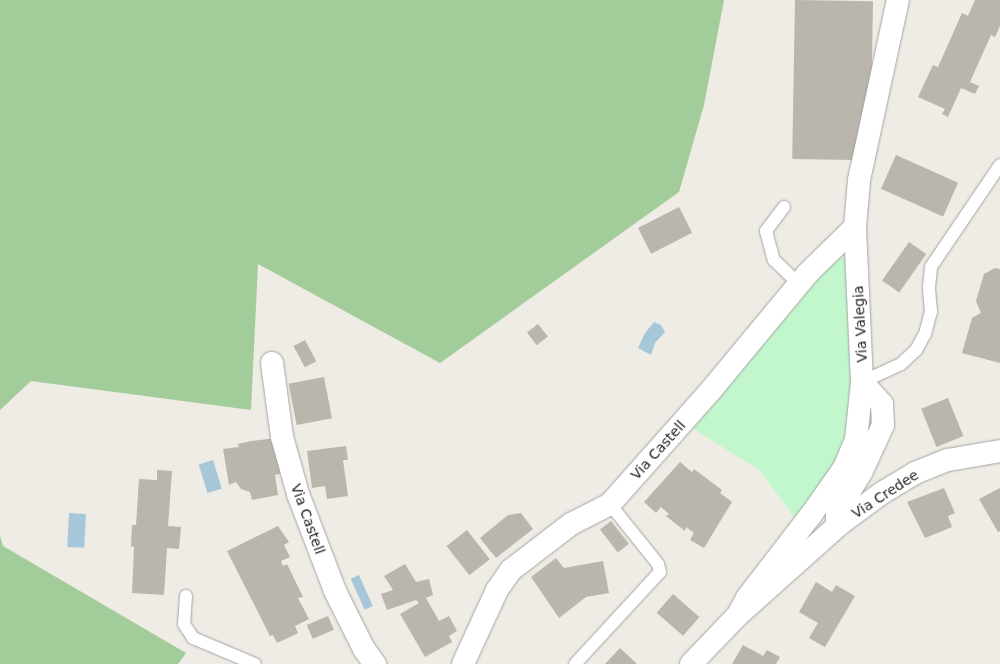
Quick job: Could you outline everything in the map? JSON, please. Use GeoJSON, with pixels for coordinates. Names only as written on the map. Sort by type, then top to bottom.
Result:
{"type":"FeatureCollection","features":[{"type":"Feature","properties":{"kind":"street","name":"Via Valegia"},"geometry":{"type":"LineString","coordinates":[[738,615],[747,598],[811,515],[844,468],[856,440],[862,382],[855,227],[859,180],[898,0]]}},
{"type":"Feature","properties":{"kind":"street","name":"Via Castell"},"geometry":{"type":"LineString","coordinates":[[463,664],[497,590],[511,570],[571,524],[610,504],[712,389],[799,284],[829,251],[855,227]]}},
{"type":"Feature","properties":{"kind":"street","name":"Via Castell"},"geometry":{"type":"LineString","coordinates":[[272,363],[282,437],[298,494],[335,591],[364,649],[375,664]]}},
{"type":"Feature","properties":{"kind":"street","name":"Via Credee"},"geometry":{"type":"LineString","coordinates":[[841,523],[837,518],[836,510],[861,473],[883,425],[882,404],[862,382]]}},
{"type":"Feature","properties":{"kind":"street","name":"Via Credee"},"geometry":{"type":"LineString","coordinates":[[738,615],[841,523],[882,493],[915,473],[948,460],[1000,451]]}},
{"type":"Feature","properties":{"kind":"street"},"geometry":{"type":"LineString","coordinates":[[691,664],[738,615]]}},
{"type":"Feature","properties":{"kind":"lane"},"geometry":{"type":"LineString","coordinates":[[862,382],[901,364],[916,350],[925,334],[931,312],[929,287],[931,267],[1000,165]]}},
{"type":"Feature","properties":{"kind":"lane"},"geometry":{"type":"LineString","coordinates":[[784,207],[766,231],[774,260],[799,284]]}},
{"type":"Feature","properties":{"kind":"lane"},"geometry":{"type":"LineString","coordinates":[[575,664],[660,572],[658,564],[610,504]]}},
{"type":"Feature","properties":{"kind":"lane"},"geometry":{"type":"LineString","coordinates":[[186,596],[184,624],[193,638],[255,664]]}},
{"type":"Feature","properties":{"kind":"green space"},"geometry":{"type":"Polygon","coordinates":[[[0,0],[724,0],[704,105],[679,192],[440,363],[258,264],[251,410],[31,381],[0,410],[0,0]]]}},
{"type":"Feature","properties":{"kind":"green space"},"geometry":{"type":"Polygon","coordinates":[[[834,254],[853,262],[855,358],[849,437],[798,522],[759,470],[689,426],[834,254]]]}},
{"type":"Feature","properties":{"kind":"green space"},"geometry":{"type":"Polygon","coordinates":[[[0,536],[3,546],[186,653],[178,664],[0,664],[0,536]]]}},
{"type":"Feature","properties":{"kind":"water"},"geometry":{"type":"Polygon","coordinates":[[[654,322],[661,325],[665,332],[655,343],[651,355],[638,348],[645,333],[654,322]]]}},
{"type":"Feature","properties":{"kind":"water"},"geometry":{"type":"Polygon","coordinates":[[[213,460],[222,489],[207,493],[199,464],[213,460]]]}},
{"type":"Feature","properties":{"kind":"water"},"geometry":{"type":"Polygon","coordinates":[[[69,513],[86,514],[84,548],[67,547],[69,513]]]}},
{"type":"Feature","properties":{"kind":"water"},"geometry":{"type":"Polygon","coordinates":[[[359,575],[373,606],[365,610],[351,579],[359,575]]]}},
{"type":"Feature","properties":{"kind":"building"},"geometry":{"type":"Polygon","coordinates":[[[795,0],[873,1],[870,160],[792,159],[795,0]]]}},
{"type":"Feature","properties":{"kind":"building"},"geometry":{"type":"Polygon","coordinates":[[[975,0],[1000,0],[1000,26],[995,37],[991,35],[970,82],[979,86],[975,94],[961,88],[948,117],[942,114],[945,109],[918,97],[933,65],[938,67],[962,13],[968,16],[975,0]]]}},
{"type":"Feature","properties":{"kind":"building"},"geometry":{"type":"Polygon","coordinates":[[[896,155],[958,183],[943,216],[881,189],[896,155]]]}},
{"type":"Feature","properties":{"kind":"building"},"geometry":{"type":"Polygon","coordinates":[[[679,207],[692,233],[651,254],[638,228],[679,207]]]}},
{"type":"Feature","properties":{"kind":"building"},"geometry":{"type":"Polygon","coordinates":[[[909,242],[926,254],[899,293],[882,281],[909,242]]]}},
{"type":"Feature","properties":{"kind":"building"},"geometry":{"type":"Polygon","coordinates":[[[995,268],[1000,269],[1000,363],[962,353],[972,318],[981,313],[976,301],[984,274],[995,268]]]}},
{"type":"Feature","properties":{"kind":"building"},"geometry":{"type":"Polygon","coordinates":[[[538,324],[548,337],[537,345],[527,333],[538,324]]]}},
{"type":"Feature","properties":{"kind":"building"},"geometry":{"type":"Polygon","coordinates":[[[305,340],[316,361],[305,367],[294,346],[305,340]]]}},
{"type":"Feature","properties":{"kind":"building"},"geometry":{"type":"Polygon","coordinates":[[[324,377],[332,418],[297,425],[289,384],[324,377]]]}},
{"type":"Feature","properties":{"kind":"building"},"geometry":{"type":"Polygon","coordinates":[[[948,398],[963,436],[936,447],[921,409],[948,398]]]}},
{"type":"Feature","properties":{"kind":"building"},"geometry":{"type":"Polygon","coordinates":[[[276,438],[283,473],[275,475],[278,495],[252,500],[250,492],[241,489],[236,482],[229,485],[223,449],[239,447],[238,444],[251,441],[276,438]]]}},
{"type":"Feature","properties":{"kind":"building"},"geometry":{"type":"Polygon","coordinates":[[[346,446],[348,460],[343,460],[348,496],[327,499],[325,486],[312,488],[307,451],[346,446]]]}},
{"type":"Feature","properties":{"kind":"building"},"geometry":{"type":"Polygon","coordinates":[[[680,462],[692,472],[694,469],[722,490],[720,493],[732,502],[704,548],[690,540],[694,533],[686,527],[685,531],[666,516],[669,514],[661,507],[656,513],[644,502],[680,462]]]}},
{"type":"Feature","properties":{"kind":"building"},"geometry":{"type":"Polygon","coordinates":[[[157,470],[172,471],[168,526],[181,527],[179,549],[167,548],[164,595],[132,593],[134,547],[131,546],[132,525],[136,525],[139,479],[157,480],[157,470]]]}},
{"type":"Feature","properties":{"kind":"building"},"geometry":{"type":"Polygon","coordinates":[[[944,488],[955,513],[948,516],[952,527],[925,538],[907,502],[944,488]]]}},
{"type":"Feature","properties":{"kind":"building"},"geometry":{"type":"Polygon","coordinates":[[[1000,488],[1000,531],[998,532],[979,499],[1000,488]]]}},
{"type":"Feature","properties":{"kind":"building"},"geometry":{"type":"Polygon","coordinates":[[[521,513],[533,529],[496,558],[480,538],[508,515],[521,513]]]}},
{"type":"Feature","properties":{"kind":"building"},"geometry":{"type":"Polygon","coordinates":[[[611,521],[629,544],[618,552],[600,530],[611,521]]]}},
{"type":"Feature","properties":{"kind":"building"},"geometry":{"type":"Polygon","coordinates":[[[278,526],[289,542],[284,545],[290,557],[281,561],[283,566],[287,564],[303,597],[298,598],[309,619],[295,626],[298,633],[277,643],[273,635],[270,636],[227,551],[278,526]]]}},
{"type":"Feature","properties":{"kind":"building"},"geometry":{"type":"Polygon","coordinates":[[[467,530],[490,559],[469,575],[447,546],[467,530]]]}},
{"type":"Feature","properties":{"kind":"building"},"geometry":{"type":"Polygon","coordinates":[[[556,558],[564,568],[603,561],[609,593],[586,597],[559,618],[531,577],[556,558]]]}},
{"type":"Feature","properties":{"kind":"building"},"geometry":{"type":"Polygon","coordinates":[[[405,564],[416,582],[429,579],[433,595],[426,598],[439,621],[449,616],[457,631],[449,636],[452,642],[425,657],[400,614],[419,603],[416,600],[387,610],[381,594],[393,590],[384,576],[405,564]]]}},
{"type":"Feature","properties":{"kind":"building"},"geometry":{"type":"Polygon","coordinates":[[[816,582],[832,592],[836,585],[855,596],[825,647],[809,638],[818,623],[799,612],[816,582]]]}},
{"type":"Feature","properties":{"kind":"building"},"geometry":{"type":"Polygon","coordinates":[[[673,594],[699,617],[683,636],[657,613],[673,594]]]}},
{"type":"Feature","properties":{"kind":"building"},"geometry":{"type":"Polygon","coordinates":[[[328,616],[334,630],[313,639],[307,625],[328,616]]]}},
{"type":"Feature","properties":{"kind":"building"},"geometry":{"type":"Polygon","coordinates":[[[743,645],[763,656],[767,650],[780,657],[776,664],[732,664],[743,645]]]}},
{"type":"Feature","properties":{"kind":"building"},"geometry":{"type":"Polygon","coordinates":[[[620,648],[637,664],[605,664],[620,648]]]}}]}
